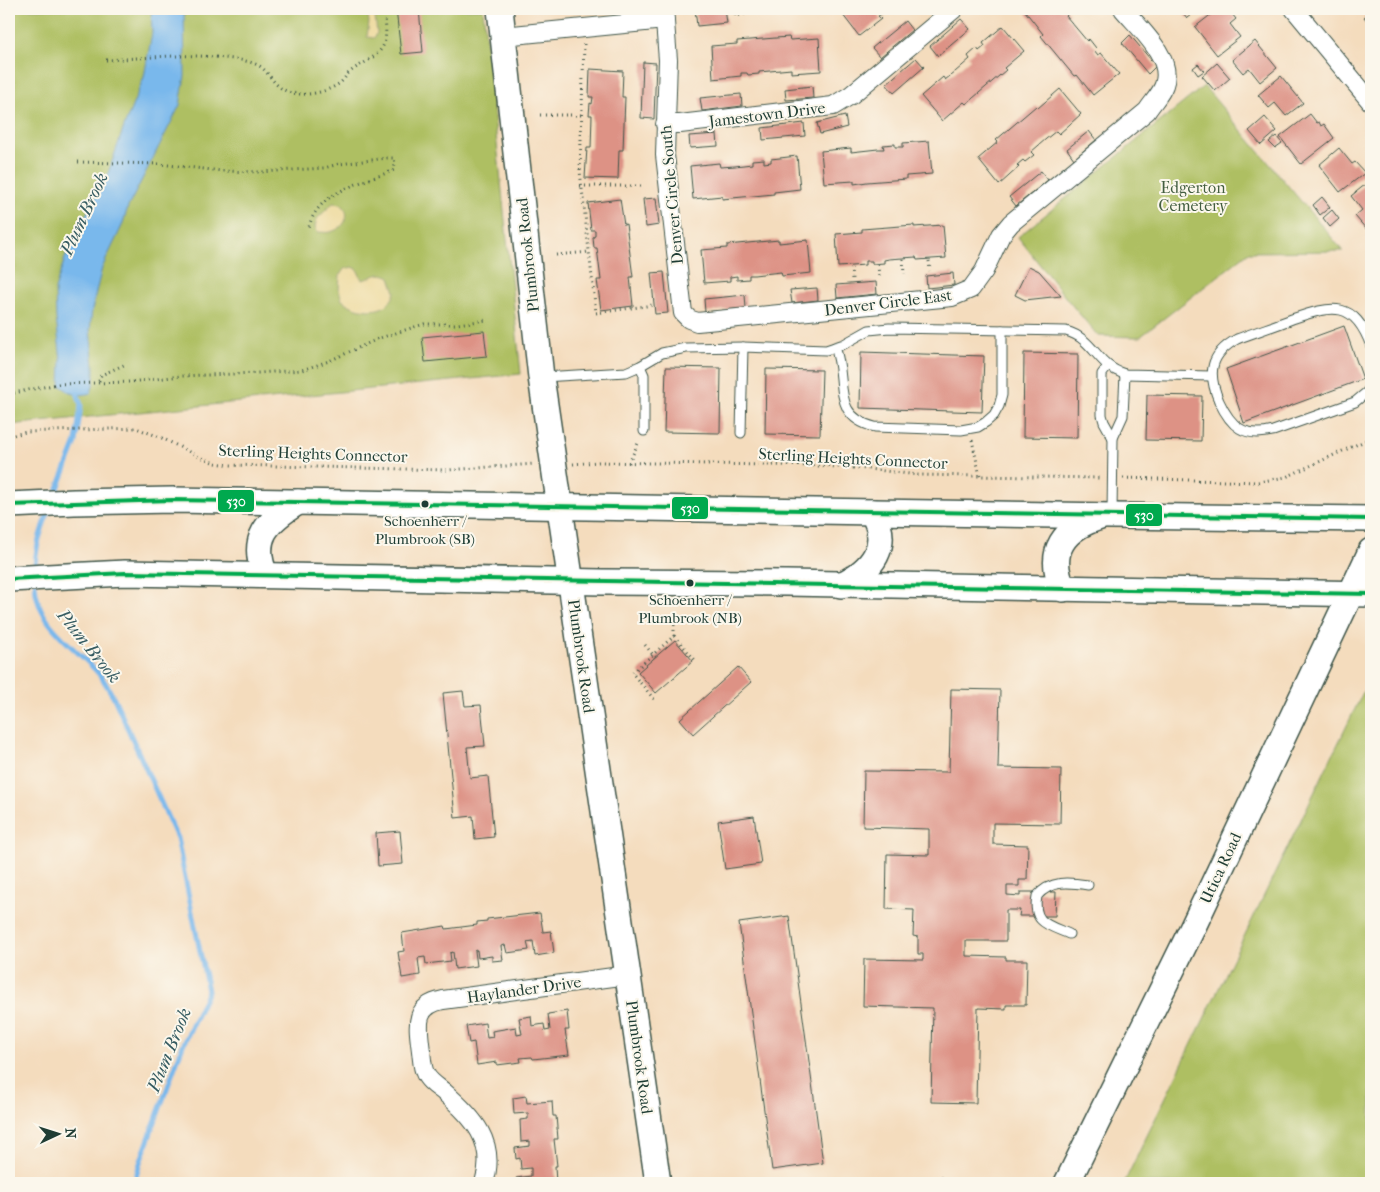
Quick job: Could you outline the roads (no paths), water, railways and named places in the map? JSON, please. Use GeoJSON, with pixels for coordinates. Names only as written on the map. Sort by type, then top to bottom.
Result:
{"type":"FeatureCollection","features":[{"type":"Feature","properties":{"kind":"main road","name":"Plumbrook Road"},"geometry":{"type":"LineString","coordinates":[[500,9],[541,377],[658,1183]]}},
{"type":"Feature","properties":{"kind":"main road"},"geometry":{"type":"LineString","coordinates":[[16,505],[123,501],[298,502],[1371,519]]}},
{"type":"Feature","properties":{"kind":"main road"},"geometry":{"type":"LineString","coordinates":[[265,576],[258,550],[262,534],[275,518],[298,502]]}},
{"type":"Feature","properties":{"kind":"main road"},"geometry":{"type":"LineString","coordinates":[[841,584],[863,572],[877,553],[880,530],[872,512]]}},
{"type":"Feature","properties":{"kind":"main road"},"geometry":{"type":"LineString","coordinates":[[1063,589],[1058,579],[1056,560],[1063,540],[1080,525],[1107,516]]}},
{"type":"Feature","properties":{"kind":"main road","name":"Utica Road"},"geometry":{"type":"LineString","coordinates":[[1067,1183],[1192,929],[1361,594],[1371,551]]}},
{"type":"Feature","properties":{"kind":"main road"},"geometry":{"type":"LineString","coordinates":[[18,578],[126,573],[1361,594]]}},
{"type":"Feature","properties":{"kind":"street","name":"Jamestown Drive"},"geometry":{"type":"LineString","coordinates":[[665,124],[680,124],[833,106],[851,94],[954,9]]}},
{"type":"Feature","properties":{"kind":"street","name":"Denver Circle East"},"geometry":{"type":"LineString","coordinates":[[689,319],[697,322],[952,297],[971,289],[984,271],[1001,235],[1011,223],[1147,111],[1165,84],[1166,75],[1163,58],[1123,9]]}},
{"type":"Feature","properties":{"kind":"street"},"geometry":{"type":"LineString","coordinates":[[1294,9],[1371,100]]}},
{"type":"Feature","properties":{"kind":"street"},"geometry":{"type":"LineString","coordinates":[[503,36],[665,14]]}},
{"type":"Feature","properties":{"kind":"street","name":"Denver Circle South"},"geometry":{"type":"LineString","coordinates":[[665,14],[668,60],[665,155],[683,313],[689,319]]}},
{"type":"Feature","properties":{"kind":"street","name":"Haylander Drive"},"geometry":{"type":"LineString","coordinates":[[484,1183],[487,1174],[488,1156],[481,1134],[473,1120],[425,1074],[418,1029],[422,1010],[443,1000],[628,975]]}},
{"type":"Feature","properties":{"kind":"lane"},"geometry":{"type":"LineString","coordinates":[[1371,346],[1366,332],[1357,319],[1343,310],[1324,309],[1229,343],[1212,365],[1211,376],[1214,390],[1231,423],[1241,430],[1263,434],[1355,402],[1371,386]]}},
{"type":"Feature","properties":{"kind":"lane"},"geometry":{"type":"LineString","coordinates":[[541,377],[626,372],[640,366],[662,352],[701,347],[816,350],[844,344],[861,333],[879,328],[1055,330],[1074,333],[1088,342],[1108,366],[1125,374],[1211,376]]}},
{"type":"Feature","properties":{"kind":"lane"},"geometry":{"type":"LineString","coordinates":[[835,347],[840,366],[844,403],[855,419],[864,425],[875,427],[970,429],[986,422],[994,415],[999,406],[1002,395],[1002,330]]}},
{"type":"Feature","properties":{"kind":"lane"},"geometry":{"type":"LineString","coordinates":[[741,433],[743,347]]}},
{"type":"Feature","properties":{"kind":"lane"},"geometry":{"type":"LineString","coordinates":[[640,366],[644,375],[644,431]]}},
{"type":"Feature","properties":{"kind":"lane"},"geometry":{"type":"LineString","coordinates":[[1108,366],[1102,374],[1102,415],[1113,438]]}},
{"type":"Feature","properties":{"kind":"lane"},"geometry":{"type":"LineString","coordinates":[[1107,516],[1113,438],[1123,416],[1125,374]]}},
{"type":"Feature","properties":{"kind":"lane"},"geometry":{"type":"LineString","coordinates":[[1069,934],[1040,920],[1036,913],[1037,896],[1049,886],[1068,883],[1088,885]]}},
{"type":"Feature","properties":{"kind":"lane"},"geometry":{"type":"LineString","coordinates":[[929,1183],[946,1183]]}},
{"type":"Feature","properties":{"kind":"water"},"geometry":{"type":"Polygon","coordinates":[[[151,9],[184,9],[185,76],[180,105],[128,207],[122,226],[102,268],[92,310],[90,330],[94,383],[91,393],[78,395],[71,393],[60,385],[61,360],[56,319],[55,289],[65,258],[83,220],[106,179],[144,77],[152,33],[151,9]]]}},
{"type":"Feature","properties":{"kind":"waterway","name":"Plum Brook"},"geometry":{"type":"LineString","coordinates":[[55,496],[76,442],[81,405],[76,389]]}},
{"type":"Feature","properties":{"kind":"waterway","name":"Plum Brook"},"geometry":{"type":"LineString","coordinates":[[35,570],[39,540],[49,511]]}},
{"type":"Feature","properties":{"kind":"waterway","name":"Plum Brook"},"geometry":{"type":"LineString","coordinates":[[35,584],[37,598],[49,623],[99,674],[114,698],[177,838],[208,991],[183,1045],[134,1183]]}},
{"type":"Feature","properties":{"kind":"place","name":"Schoenherr / Plumbrook (SB)"},"geometry":{"type":"Point","coordinates":[425,504]}},
{"type":"Feature","properties":{"kind":"place","name":"Schoenherr / Plumbrook (NB)"},"geometry":{"type":"Point","coordinates":[690,583]}},
{"type":"Feature","properties":{"kind":"park label","name":"Edgerton Cemetery"},"geometry":{"type":"Point","coordinates":[1193,196]}}]}
